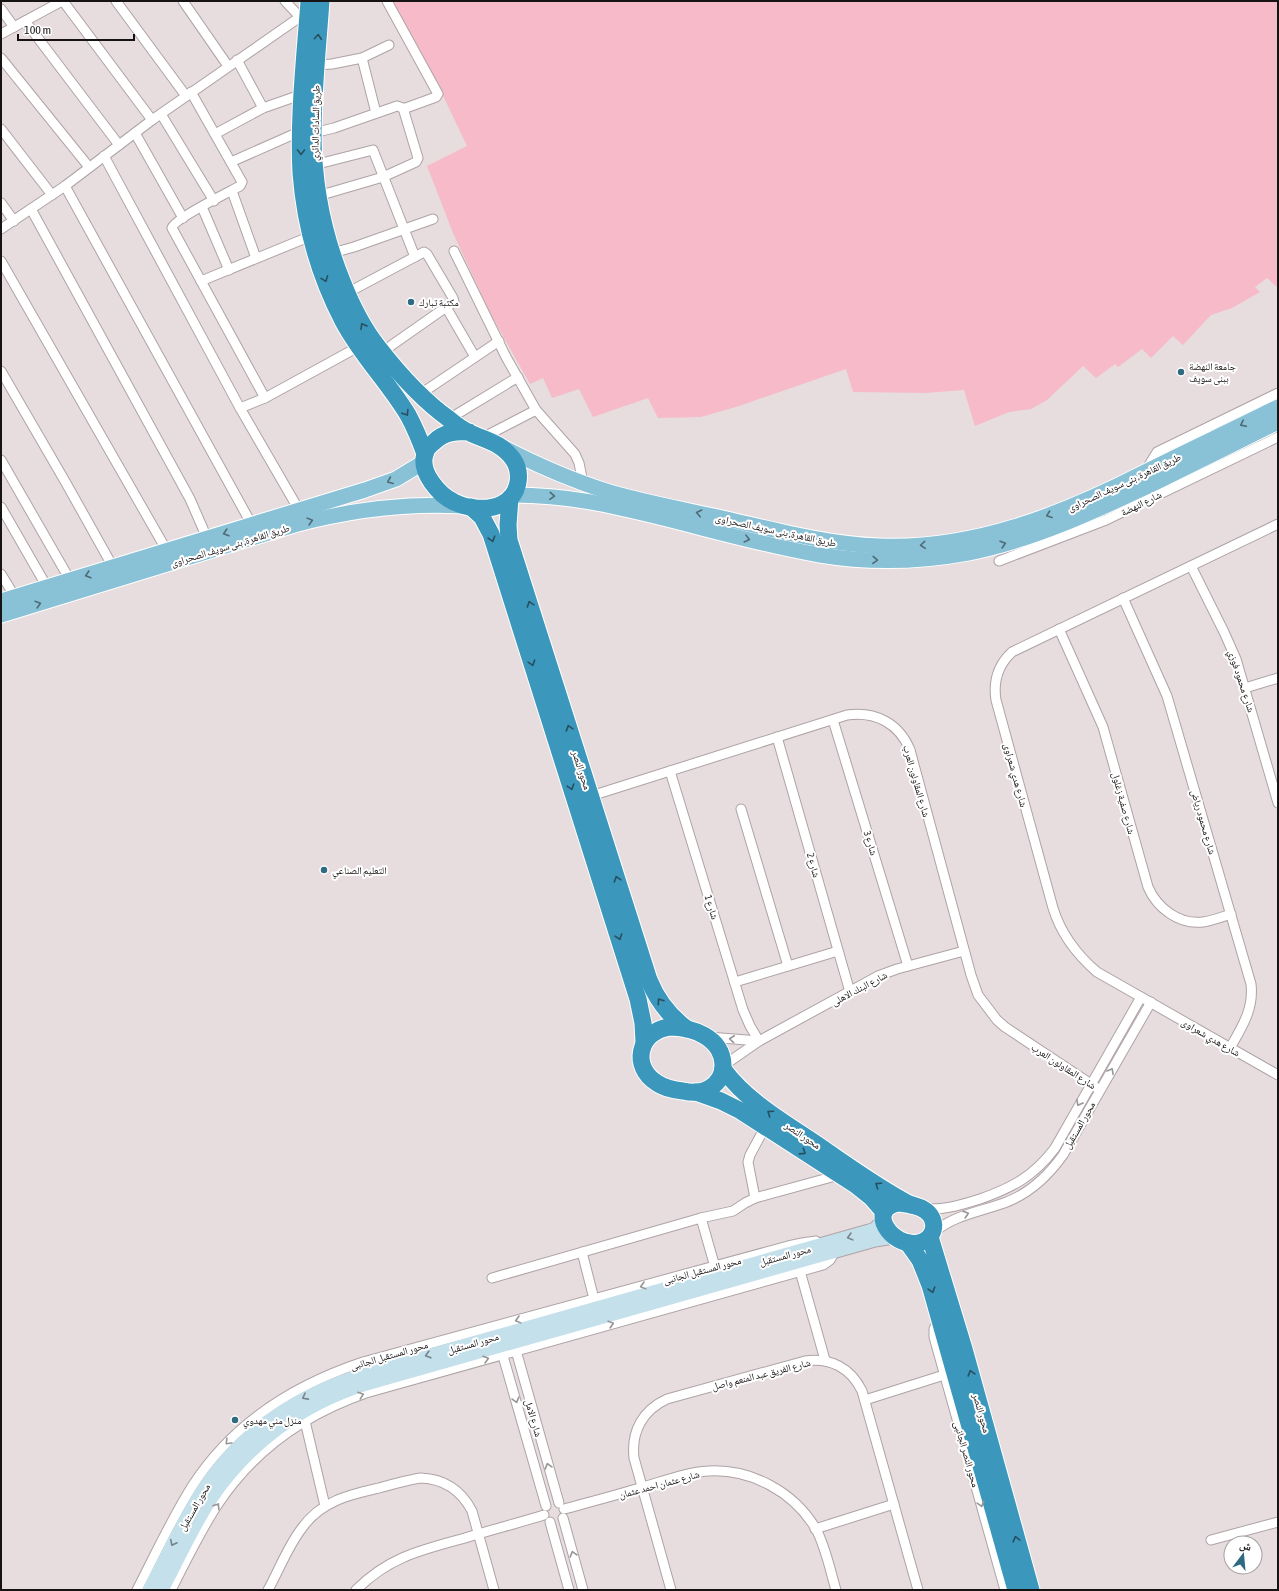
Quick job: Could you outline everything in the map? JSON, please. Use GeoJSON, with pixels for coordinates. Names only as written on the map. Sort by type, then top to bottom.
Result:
{"type":"FeatureCollection","features":[{"type":"Feature","properties":{"kind":"highway","name":"طريق السادات الدائري"},"geometry":{"type":"LineString","coordinates":[[309,7],[316,65],[307,132],[303,187],[311,236],[319,265],[343,320],[358,347],[393,393],[414,427],[424,458]]}},
{"type":"Feature","properties":{"kind":"highway","name":"طريق السادات الدائري"},"geometry":{"type":"LineString","coordinates":[[309,7],[303,94],[307,132],[314,165],[318,196],[332,253],[347,293],[366,331],[419,395],[449,419],[484,438]]}},
{"type":"Feature","properties":{"kind":"highway"},"geometry":{"type":"LineString","coordinates":[[393,393],[400,394],[406,391],[406,380]]}},
{"type":"Feature","properties":{"kind":"highway"},"geometry":{"type":"LineString","coordinates":[[455,431],[484,438],[512,458],[517,468],[517,485],[511,497],[501,505],[486,508],[468,507],[454,502],[443,495],[433,484],[427,474],[424,458],[435,440],[455,431]]}},
{"type":"Feature","properties":{"kind":"highway","name":"محور النصر"},"geometry":{"type":"LineString","coordinates":[[511,497],[508,525],[509,540],[651,984],[656,996],[666,1010],[687,1029]]}},
{"type":"Feature","properties":{"kind":"highway","name":"محور النصر"},"geometry":{"type":"LineString","coordinates":[[468,507],[482,517],[491,534],[638,999],[643,1023],[644,1042]]}},
{"type":"Feature","properties":{"kind":"highway"},"geometry":{"type":"LineString","coordinates":[[669,1027],[687,1029],[705,1036],[717,1046],[722,1055],[723,1067],[719,1079],[712,1087],[702,1092],[677,1091],[662,1086],[653,1080],[645,1071],[642,1060],[642,1049],[644,1042],[650,1035],[669,1027]]}},
{"type":"Feature","properties":{"kind":"highway","name":"محور النصر"},"geometry":{"type":"LineString","coordinates":[[723,1067],[738,1088],[757,1104],[887,1191],[917,1207]]}},
{"type":"Feature","properties":{"kind":"highway","name":"محور النصر"},"geometry":{"type":"LineString","coordinates":[[696,1092],[731,1106],[840,1175],[864,1191],[884,1216]]}},
{"type":"Feature","properties":{"kind":"highway"},"geometry":{"type":"LineString","coordinates":[[895,1204],[917,1207],[927,1211],[934,1224],[931,1235],[922,1242],[901,1240],[887,1229],[884,1216],[890,1207],[895,1204]]}},
{"type":"Feature","properties":{"kind":"highway","name":"محور النصر"},"geometry":{"type":"LineString","coordinates":[[931,1235],[930,1264],[940,1319],[1017,1568],[1031,1590]]}},
{"type":"Feature","properties":{"kind":"highway","name":"محور النصر"},"geometry":{"type":"LineString","coordinates":[[901,1240],[930,1264],[964,1349],[1017,1568],[1016,1590]]}},
{"type":"Feature","properties":{"kind":"main road","name":"طريق القاهرة, بنى سويف الصحراوى"},"geometry":{"type":"LineString","coordinates":[[511,497],[552,496],[610,505],[644,519],[820,555],[885,560],[927,559],[969,553],[1067,529],[1278,407]]}},
{"type":"Feature","properties":{"kind":"main road","name":"طريق القاهرة, بنى سويف الصحراوى"},"geometry":{"type":"LineString","coordinates":[[484,438],[541,466],[583,483],[625,496],[819,540],[861,546],[896,546],[922,545],[952,541],[1020,525],[1084,502],[1145,472],[1196,455],[1278,422]]}},
{"type":"Feature","properties":{"kind":"main road","name":"طريق القاهرة, بنى سويف الصحراوى"},"geometry":{"type":"LineString","coordinates":[[8,599],[365,490],[396,478],[424,458]]}},
{"type":"Feature","properties":{"kind":"main road"},"geometry":{"type":"LineString","coordinates":[[365,490],[370,509]]}},
{"type":"Feature","properties":{"kind":"main road","name":"طريق القاهرة, بنى سويف الصحراوى"},"geometry":{"type":"LineString","coordinates":[[1,615],[301,523],[332,515],[370,509],[414,505],[468,507]]}},
{"type":"Feature","properties":{"kind":"street"},"geometry":{"type":"LineString","coordinates":[[1,34],[25,21],[49,4],[63,1],[152,120]]}},
{"type":"Feature","properties":{"kind":"street"},"geometry":{"type":"LineString","coordinates":[[116,1],[188,94],[215,134],[242,182],[240,186],[173,224],[172,228],[265,398]]}},
{"type":"Feature","properties":{"kind":"street"},"geometry":{"type":"LineString","coordinates":[[183,1],[228,66]]}},
{"type":"Feature","properties":{"kind":"street"},"geometry":{"type":"LineString","coordinates":[[285,1],[309,7]]}},
{"type":"Feature","properties":{"kind":"street"},"geometry":{"type":"LineString","coordinates":[[387,1],[438,94],[436,97],[403,109]]}},
{"type":"Feature","properties":{"kind":"street"},"geometry":{"type":"LineString","coordinates":[[1,229],[65,186],[152,120],[309,7]]}},
{"type":"Feature","properties":{"kind":"street"},"geometry":{"type":"LineString","coordinates":[[1,9],[14,27]]}},
{"type":"Feature","properties":{"kind":"street"},"geometry":{"type":"LineString","coordinates":[[25,21],[119,145]]}},
{"type":"Feature","properties":{"kind":"street"},"geometry":{"type":"LineString","coordinates":[[316,65],[332,64],[362,58],[389,45]]}},
{"type":"Feature","properties":{"kind":"street"},"geometry":{"type":"LineString","coordinates":[[1,58],[89,167]]}},
{"type":"Feature","properties":{"kind":"street"},"geometry":{"type":"LineString","coordinates":[[362,58],[376,113]]}},
{"type":"Feature","properties":{"kind":"street"},"geometry":{"type":"LineString","coordinates":[[237,60],[264,108]]}},
{"type":"Feature","properties":{"kind":"street"},"geometry":{"type":"LineString","coordinates":[[215,134],[264,108],[303,94]]}},
{"type":"Feature","properties":{"kind":"street"},"geometry":{"type":"LineString","coordinates":[[231,162],[307,132],[334,128],[397,106],[402,106],[418,160],[383,177],[318,196]]}},
{"type":"Feature","properties":{"kind":"street"},"geometry":{"type":"LineString","coordinates":[[161,114],[214,201]]}},
{"type":"Feature","properties":{"kind":"street"},"geometry":{"type":"LineString","coordinates":[[1,129],[52,195]]}},
{"type":"Feature","properties":{"kind":"street"},"geometry":{"type":"LineString","coordinates":[[135,133],[183,218]]}},
{"type":"Feature","properties":{"kind":"street"},"geometry":{"type":"LineString","coordinates":[[314,165],[373,150],[415,257]]}},
{"type":"Feature","properties":{"kind":"street"},"geometry":{"type":"LineString","coordinates":[[104,156],[150,244],[240,408],[299,510]]}},
{"type":"Feature","properties":{"kind":"street"},"geometry":{"type":"LineString","coordinates":[[65,186],[252,525]]}},
{"type":"Feature","properties":{"kind":"street"},"geometry":{"type":"LineString","coordinates":[[232,190],[256,258]]}},
{"type":"Feature","properties":{"kind":"street"},"geometry":{"type":"LineString","coordinates":[[1,203],[14,221]]}},
{"type":"Feature","properties":{"kind":"street"},"geometry":{"type":"LineString","coordinates":[[202,207],[229,270]]}},
{"type":"Feature","properties":{"kind":"street"},"geometry":{"type":"LineString","coordinates":[[31,209],[190,499],[208,538]]}},
{"type":"Feature","properties":{"kind":"street"},"geometry":{"type":"LineString","coordinates":[[332,253],[433,220]]}},
{"type":"Feature","properties":{"kind":"street"},"geometry":{"type":"LineString","coordinates":[[201,281],[311,236]]}},
{"type":"Feature","properties":{"kind":"street"},"geometry":{"type":"LineString","coordinates":[[454,251],[499,341],[536,410],[575,454],[579,463],[583,483]]}},
{"type":"Feature","properties":{"kind":"street"},"geometry":{"type":"LineString","coordinates":[[347,293],[424,252],[427,254],[454,302],[382,352]]}},
{"type":"Feature","properties":{"kind":"street"},"geometry":{"type":"LineString","coordinates":[[1,261],[167,551]]}},
{"type":"Feature","properties":{"kind":"street"},"geometry":{"type":"LineString","coordinates":[[446,307],[475,357]]}},
{"type":"Feature","properties":{"kind":"street"},"geometry":{"type":"LineString","coordinates":[[419,395],[499,341]]}},
{"type":"Feature","properties":{"kind":"street"},"geometry":{"type":"LineString","coordinates":[[240,408],[265,398],[358,347]]}},
{"type":"Feature","properties":{"kind":"street"},"geometry":{"type":"LineString","coordinates":[[1,371],[113,567]]}},
{"type":"Feature","properties":{"kind":"street"},"geometry":{"type":"LineString","coordinates":[[449,419],[518,377]]}},
{"type":"Feature","properties":{"kind":"street"},"geometry":{"type":"LineString","coordinates":[[1145,472],[1157,452],[1278,393]]}},
{"type":"Feature","properties":{"kind":"street"},"geometry":{"type":"LineString","coordinates":[[484,438],[536,410]]}},
{"type":"Feature","properties":{"kind":"street","name":"شارع النهضة"},"geometry":{"type":"LineString","coordinates":[[999,561],[1067,529],[1106,520],[1278,436]]}},
{"type":"Feature","properties":{"kind":"street"},"geometry":{"type":"LineString","coordinates":[[1,460],[70,580]]}},
{"type":"Feature","properties":{"kind":"street"},"geometry":{"type":"LineString","coordinates":[[1,508],[47,587]]}},
{"type":"Feature","properties":{"kind":"street","name":"شارع هدي شعراوى"},"geometry":{"type":"LineString","coordinates":[[1278,524],[1012,652],[1007,657],[996,677],[995,692],[1053,908],[1060,926],[1072,946],[1097,972],[1278,1075]]}},
{"type":"Feature","properties":{"kind":"street","name":"شارع محمود فوزي"},"geometry":{"type":"LineString","coordinates":[[1191,566],[1227,639],[1245,688],[1278,803]]}},
{"type":"Feature","properties":{"kind":"street"},"geometry":{"type":"LineString","coordinates":[[1,574],[8,599]]}},
{"type":"Feature","properties":{"kind":"street","name":"شارع محمود رياض"},"geometry":{"type":"LineString","coordinates":[[1123,598],[1167,696],[1250,977],[1252,998],[1247,1017],[1230,1048]]}},
{"type":"Feature","properties":{"kind":"street","name":"شارع صفية زغلول"},"geometry":{"type":"LineString","coordinates":[[1059,629],[1103,727],[1151,892],[1158,903],[1167,912],[1182,919],[1204,922],[1231,914]]}},
{"type":"Feature","properties":{"kind":"street"},"geometry":{"type":"LineString","coordinates":[[1245,688],[1278,678]]}},
{"type":"Feature","properties":{"kind":"street","name":"شارع المقاولون العرب"},"geometry":{"type":"LineString","coordinates":[[591,796],[854,714],[876,716],[895,727],[907,744],[964,951],[978,995],[997,1020],[1005,1027],[1100,1090]]}},
{"type":"Feature","properties":{"kind":"street","name":"شارع 3"},"geometry":{"type":"LineString","coordinates":[[834,720],[908,966]]}},
{"type":"Feature","properties":{"kind":"street","name":"شارع 2"},"geometry":{"type":"LineString","coordinates":[[778,737],[850,992]]}},
{"type":"Feature","properties":{"kind":"street","name":"شارع 1"},"geometry":{"type":"LineString","coordinates":[[670,771],[746,1018],[759,1041]]}},
{"type":"Feature","properties":{"kind":"street"},"geometry":{"type":"LineString","coordinates":[[741,809],[788,966]]}},
{"type":"Feature","properties":{"kind":"street"},"geometry":{"type":"LineString","coordinates":[[735,982],[838,951]]}},
{"type":"Feature","properties":{"kind":"street","name":"شارع البنك الاهلى"},"geometry":{"type":"LineString","coordinates":[[723,1067],[759,1041],[878,976],[908,966],[964,951]]}},
{"type":"Feature","properties":{"kind":"street","name":"محور المستقبل"},"geometry":{"type":"LineString","coordinates":[[917,1207],[942,1209],[960,1206],[1001,1192],[1030,1175],[1055,1148],[1090,1084],[1141,997]]}},
{"type":"Feature","properties":{"kind":"street","name":"محور المستقبل"},"geometry":{"type":"LineString","coordinates":[[931,1235],[954,1218],[1005,1203],[1022,1194],[1037,1184],[1057,1163],[1150,1002]]}},
{"type":"Feature","properties":{"kind":"street"},"geometry":{"type":"LineString","coordinates":[[705,1036],[732,1040],[759,1041]]}},
{"type":"Feature","properties":{"kind":"street"},"geometry":{"type":"LineString","coordinates":[[755,1198],[748,1162],[750,1155],[766,1127]]}},
{"type":"Feature","properties":{"kind":"street"},"geometry":{"type":"LineString","coordinates":[[492,1278],[701,1218],[733,1211],[755,1198],[840,1175]]}},
{"type":"Feature","properties":{"kind":"street","name":"محور المستقبل"},"geometry":{"type":"LineString","coordinates":[[149,1590],[201,1492],[211,1477],[234,1450],[261,1426],[295,1402],[329,1386],[370,1372],[495,1341],[513,1342],[833,1247],[869,1232],[879,1224],[884,1216]]}},
{"type":"Feature","properties":{"kind":"street"},"geometry":{"type":"LineString","coordinates":[[701,1218],[724,1267]]}},
{"type":"Feature","properties":{"kind":"street","name":"محور المستقبل"},"geometry":{"type":"LineString","coordinates":[[513,1342],[724,1267],[875,1240],[901,1240]]}},
{"type":"Feature","properties":{"kind":"street","name":"محور المستقبل الجانبى"},"geometry":{"type":"LineString","coordinates":[[137,1590],[181,1504],[194,1484],[222,1448],[238,1432],[261,1413],[291,1393],[314,1381],[338,1370],[363,1362],[495,1341],[513,1342],[800,1271],[826,1264],[833,1247]]}},
{"type":"Feature","properties":{"kind":"street"},"geometry":{"type":"LineString","coordinates":[[582,1252],[594,1299]]}},
{"type":"Feature","properties":{"kind":"street","name":"محور المستقبل الجانبى"},"geometry":{"type":"LineString","coordinates":[[171,1590],[210,1517],[233,1483],[266,1449],[282,1436],[305,1421],[334,1405],[495,1341],[594,1299],[724,1267]]}},
{"type":"Feature","properties":{"kind":"street"},"geometry":{"type":"LineString","coordinates":[[800,1271],[825,1360]]}},
{"type":"Feature","properties":{"kind":"street","name":"محور النصر الجانبى"},"geometry":{"type":"LineString","coordinates":[[940,1319],[934,1329],[934,1335],[1005,1590]]}},
{"type":"Feature","properties":{"kind":"street","name":"محور المستقبل"},"geometry":{"type":"LineString","coordinates":[[162,1590],[202,1514],[221,1486],[243,1459],[282,1425],[322,1401],[349,1389],[495,1341]]}},
{"type":"Feature","properties":{"kind":"street","name":"شارع الامل"},"geometry":{"type":"LineString","coordinates":[[495,1341],[569,1590]]}},
{"type":"Feature","properties":{"kind":"street","name":"شارع الامل"},"geometry":{"type":"LineString","coordinates":[[513,1342],[562,1510],[583,1590]]}},
{"type":"Feature","properties":{"kind":"street","name":"شارع الفريق عبد المنعم واصل"},"geometry":{"type":"LineString","coordinates":[[671,1590],[634,1458],[635,1434],[641,1420],[656,1404],[667,1398],[805,1360],[825,1360],[842,1368],[852,1375],[860,1386],[918,1590]]}},
{"type":"Feature","properties":{"kind":"street"},"geometry":{"type":"LineString","coordinates":[[865,1400],[944,1375]]}},
{"type":"Feature","properties":{"kind":"street"},"geometry":{"type":"LineString","coordinates":[[305,1421],[325,1506]]}},
{"type":"Feature","properties":{"kind":"street","name":"شارع عثمان احمد عثمان"},"geometry":{"type":"LineString","coordinates":[[562,1510],[694,1473],[722,1471],[736,1473],[764,1482],[788,1497],[808,1517],[826,1554],[836,1590]]}},
{"type":"Feature","properties":{"kind":"street"},"geometry":{"type":"LineString","coordinates":[[268,1590],[302,1528],[312,1515],[325,1506],[348,1496],[412,1480],[430,1479],[448,1484],[462,1496],[472,1511],[494,1590]]}},
{"type":"Feature","properties":{"kind":"street"},"geometry":{"type":"LineString","coordinates":[[551,1503],[562,1510],[556,1523],[547,1514],[551,1503]]}},
{"type":"Feature","properties":{"kind":"street"},"geometry":{"type":"LineString","coordinates":[[815,1529],[894,1504]]}},
{"type":"Feature","properties":{"kind":"street"},"geometry":{"type":"LineString","coordinates":[[356,1590],[374,1573],[398,1559],[423,1549],[547,1514]]}},
{"type":"Feature","properties":{"kind":"street"},"geometry":{"type":"LineString","coordinates":[[1211,1540],[1278,1522]]}},
{"type":"Feature","properties":{"kind":"shaded area"},"geometry":{"type":"Polygon","coordinates":[[[390,1],[1278,1],[1278,288],[1267,278],[1255,287],[1260,292],[1232,308],[1211,315],[1183,345],[1173,336],[1151,358],[1142,349],[1118,367],[1115,364],[1096,378],[1083,366],[1047,400],[1031,409],[1009,412],[975,426],[964,390],[925,393],[853,392],[846,369],[739,406],[701,417],[658,418],[648,398],[593,417],[579,389],[552,398],[543,378],[530,384],[490,313],[453,233],[427,166],[467,146],[437,83],[390,1]]]}},
{"type":"Feature","properties":{"kind":"place","name":"مكتبة تبارك"},"geometry":{"type":"Point","coordinates":[411,302]}},
{"type":"Feature","properties":{"kind":"place","name":"جامعة النهضة ببنى سويف"},"geometry":{"type":"Point","coordinates":[1181,372]}},
{"type":"Feature","properties":{"kind":"place","name":"التعليم الصناعي"},"geometry":{"type":"Point","coordinates":[324,870]}},
{"type":"Feature","properties":{"kind":"place","name":"منزل مني مهدوي"},"geometry":{"type":"Point","coordinates":[235,1420]}}]}
